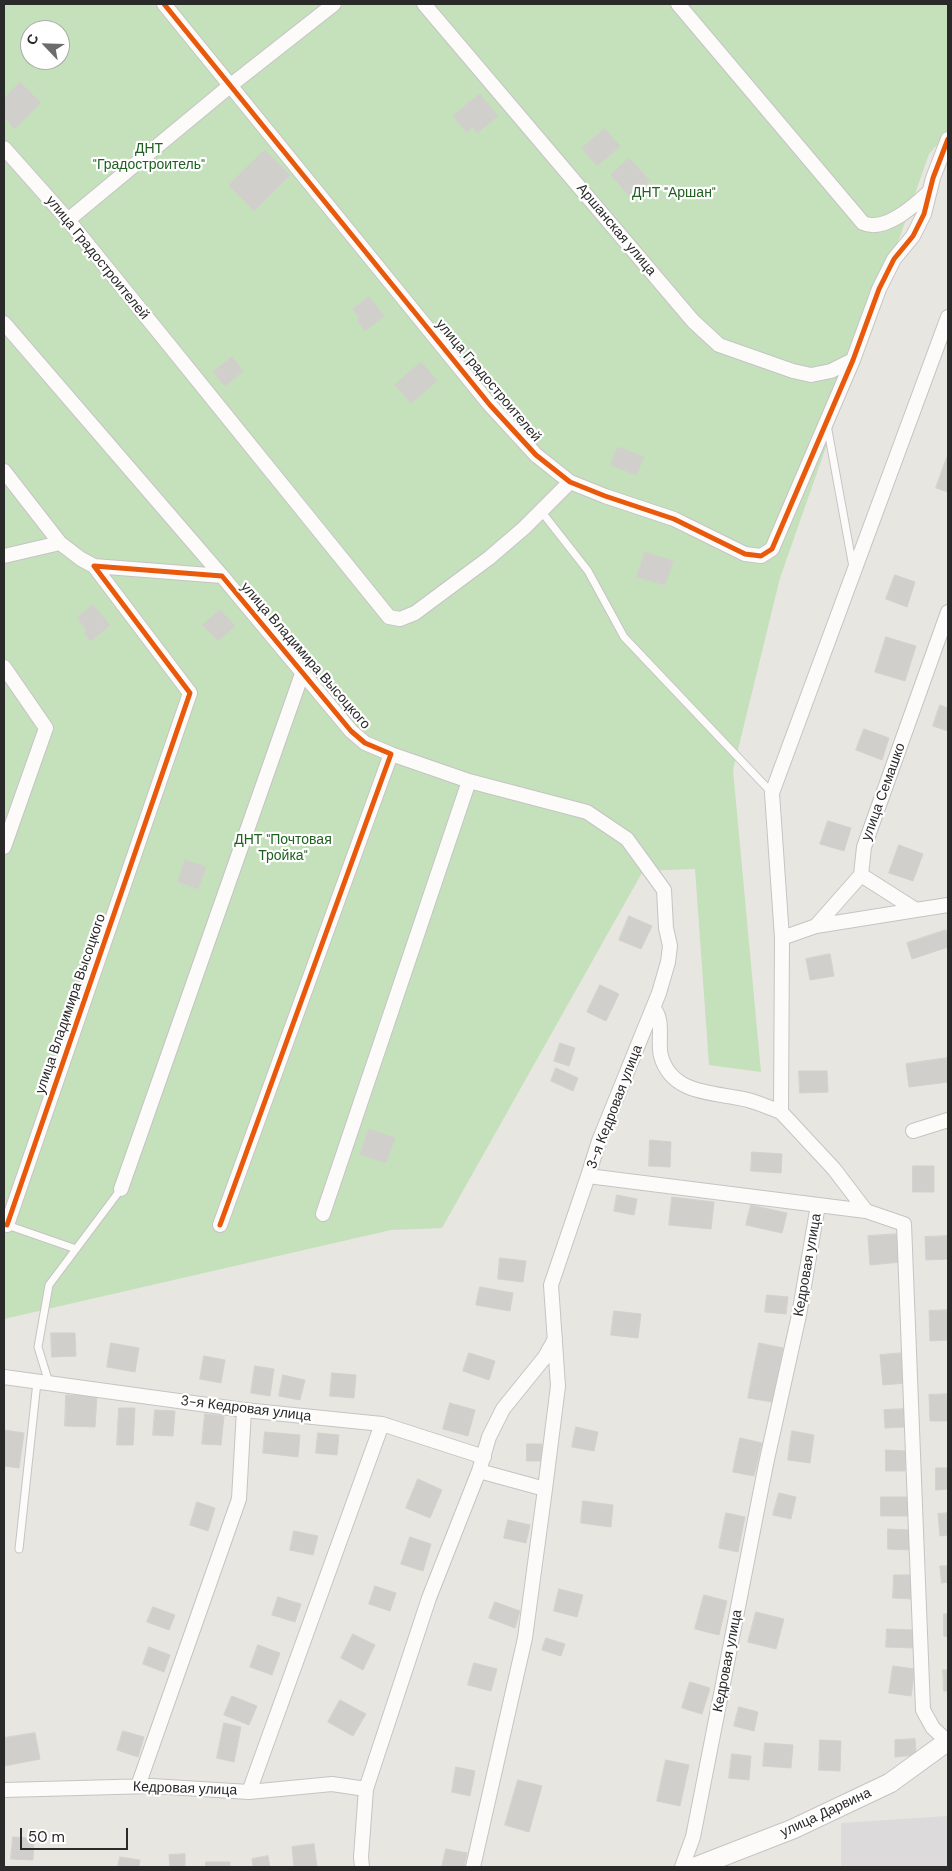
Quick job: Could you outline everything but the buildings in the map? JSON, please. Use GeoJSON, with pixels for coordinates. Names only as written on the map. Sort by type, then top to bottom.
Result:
{"type":"FeatureCollection","features":[{"type":"Feature","properties":{"kind":"street","name":"улица Градостроителей"},"geometry":{"type":"LineString","coordinates":[[164,4],[490,405],[536,455],[570,482],[605,496],[674,518],[745,554],[761,556],[772,549],[853,360],[879,289],[894,259],[913,236],[920,224],[928,203],[940,155],[948,139]]}},
{"type":"Feature","properties":{"kind":"street"},"geometry":{"type":"LineString","coordinates":[[68,220],[231,85],[334,4]]}},
{"type":"Feature","properties":{"kind":"street","name":"Аршанская улица"},"geometry":{"type":"LineString","coordinates":[[424,4],[693,321],[719,345],[811,375],[831,372],[853,360]]}},
{"type":"Feature","properties":{"kind":"street"},"geometry":{"type":"LineString","coordinates":[[678,4],[863,223],[868,225],[889,221],[904,213],[930,191]]}},
{"type":"Feature","properties":{"kind":"street","name":"улица Градостроителей"},"geometry":{"type":"LineString","coordinates":[[4,148],[68,220],[389,617],[400,619],[415,613],[489,558],[541,511]]}},
{"type":"Feature","properties":{"kind":"street"},"geometry":{"type":"LineString","coordinates":[[781,1112],[782,938],[772,793],[948,317]]}},
{"type":"Feature","properties":{"kind":"street","name":"улица Владимира Высоцкого"},"geometry":{"type":"LineString","coordinates":[[4,323],[303,671],[352,732],[365,742],[391,754],[469,781],[587,812],[627,839],[664,890],[666,928]]}},
{"type":"Feature","properties":{"kind":"street","name":"улица Владимира Высоцкого"},"geometry":{"type":"LineString","coordinates":[[4,471],[60,543],[81,560],[94,566],[222,576]]}},
{"type":"Feature","properties":{"kind":"street"},"geometry":{"type":"LineString","coordinates":[[541,511],[570,482]]}},
{"type":"Feature","properties":{"kind":"street"},"geometry":{"type":"LineString","coordinates":[[4,556],[60,543]]}},
{"type":"Feature","properties":{"kind":"street","name":"улица Владимира Высоцкого"},"geometry":{"type":"LineString","coordinates":[[7,1225],[190,693],[94,566]]}},
{"type":"Feature","properties":{"kind":"street","name":"улица Семашко"},"geometry":{"type":"LineString","coordinates":[[861,875],[864,848],[945,633],[948,612]]}},
{"type":"Feature","properties":{"kind":"street"},"geometry":{"type":"LineString","coordinates":[[4,667],[46,728],[4,847]]}},
{"type":"Feature","properties":{"kind":"street","name":"улица Владимира Высоцкого"},"geometry":{"type":"LineString","coordinates":[[121,1189],[303,671]]}},
{"type":"Feature","properties":{"kind":"street"},"geometry":{"type":"LineString","coordinates":[[220,1226],[391,754]]}},
{"type":"Feature","properties":{"kind":"street"},"geometry":{"type":"LineString","coordinates":[[323,1214],[469,781]]}},
{"type":"Feature","properties":{"kind":"street"},"geometry":{"type":"LineString","coordinates":[[816,926],[861,875],[916,910]]}},
{"type":"Feature","properties":{"kind":"street"},"geometry":{"type":"LineString","coordinates":[[782,938],[816,926],[948,905]]}},
{"type":"Feature","properties":{"kind":"street","name":"3-я Кедровая улица"},"geometry":{"type":"LineString","coordinates":[[555,1339],[551,1285],[598,1141],[653,1008],[668,962],[670,946],[666,928]]}},
{"type":"Feature","properties":{"kind":"street"},"geometry":{"type":"LineString","coordinates":[[653,1008],[658,1016],[659,1041],[663,1060],[665,1066],[677,1082],[696,1091],[748,1100],[781,1112],[834,1169],[866,1212]]}},
{"type":"Feature","properties":{"kind":"street"},"geometry":{"type":"LineString","coordinates":[[913,1131],[948,1120]]}},
{"type":"Feature","properties":{"kind":"street"},"geometry":{"type":"LineString","coordinates":[[588,1176],[818,1205]]}},
{"type":"Feature","properties":{"kind":"street","name":"Кедровая улица"},"geometry":{"type":"LineString","coordinates":[[682,1867],[693,1837],[766,1464],[799,1315],[818,1205],[866,1212],[904,1224],[923,1710],[933,1728],[948,1742]]}},
{"type":"Feature","properties":{"kind":"street"},"geometry":{"type":"LineString","coordinates":[[362,1867],[361,1857],[366,1789],[430,1598],[479,1471],[489,1438],[504,1409],[545,1357],[555,1339]]}},
{"type":"Feature","properties":{"kind":"street"},"geometry":{"type":"LineString","coordinates":[[473,1867],[526,1638],[558,1386],[555,1339]]}},
{"type":"Feature","properties":{"kind":"street","name":"3-я Кедровая улица"},"geometry":{"type":"LineString","coordinates":[[4,1377],[244,1410],[382,1424],[484,1457]]}},
{"type":"Feature","properties":{"kind":"street"},"geometry":{"type":"LineString","coordinates":[[138,1786],[239,1499],[244,1410]]}},
{"type":"Feature","properties":{"kind":"street"},"geometry":{"type":"LineString","coordinates":[[249,1792],[382,1424]]}},
{"type":"Feature","properties":{"kind":"street"},"geometry":{"type":"LineString","coordinates":[[479,1471],[545,1489]]}},
{"type":"Feature","properties":{"kind":"street","name":"улица Дарвина"},"geometry":{"type":"LineString","coordinates":[[695,1867],[793,1829],[890,1783],[948,1742]]}},
{"type":"Feature","properties":{"kind":"street","name":"Кедровая улица"},"geometry":{"type":"LineString","coordinates":[[4,1790],[138,1786],[249,1792],[332,1784],[366,1789]]}},
{"type":"Feature","properties":{"kind":"lane"},"geometry":{"type":"LineString","coordinates":[[827,422],[854,573]]}},
{"type":"Feature","properties":{"kind":"lane"},"geometry":{"type":"LineString","coordinates":[[541,511],[588,571],[624,637],[772,793]]}},
{"type":"Feature","properties":{"kind":"lane"},"geometry":{"type":"LineString","coordinates":[[19,1549],[43,1383],[38,1347],[49,1285],[121,1189]]}},
{"type":"Feature","properties":{"kind":"lane"},"geometry":{"type":"LineString","coordinates":[[7,1225],[76,1249]]}},
{"type":"Feature","properties":{"kind":"shaded area"},"geometry":{"type":"Polygon","coordinates":[[[948,1816],[948,1867],[841,1867],[841,1823],[948,1816]]]}},
{"type":"Feature","properties":{"kind":"green space"},"geometry":{"type":"Polygon","coordinates":[[[4,4],[948,4],[948,133],[929,154],[780,578],[733,770],[761,1072],[709,1065],[695,869],[643,871],[442,1228],[391,1230],[4,1319],[4,4]]]}},
{"type":"Feature","properties":{"kind":"cycle path"},"geometry":{"type":"LineString","coordinates":[[164,4],[490,405],[536,455],[570,482],[674,519],[745,554],[761,556],[772,549],[853,360],[879,289],[894,259],[913,236],[924,214],[933,178],[948,139]]}},
{"type":"Feature","properties":{"kind":"cycle path"},"geometry":{"type":"LineString","coordinates":[[7,1225],[190,693],[94,566],[222,576],[351,731],[365,743],[391,754],[220,1225]]}},
{"type":"Feature","properties":{"kind":"park label","name":"ДНТ \"Градостроитель\""},"geometry":{"type":"Point","coordinates":[149,158]}},
{"type":"Feature","properties":{"kind":"park label","name":"ДНТ \"Аршан\""},"geometry":{"type":"Point","coordinates":[674,193]}},
{"type":"Feature","properties":{"kind":"park label","name":"ДНТ \"Почтовая Тройка\""},"geometry":{"type":"Point","coordinates":[283,848]}}]}
